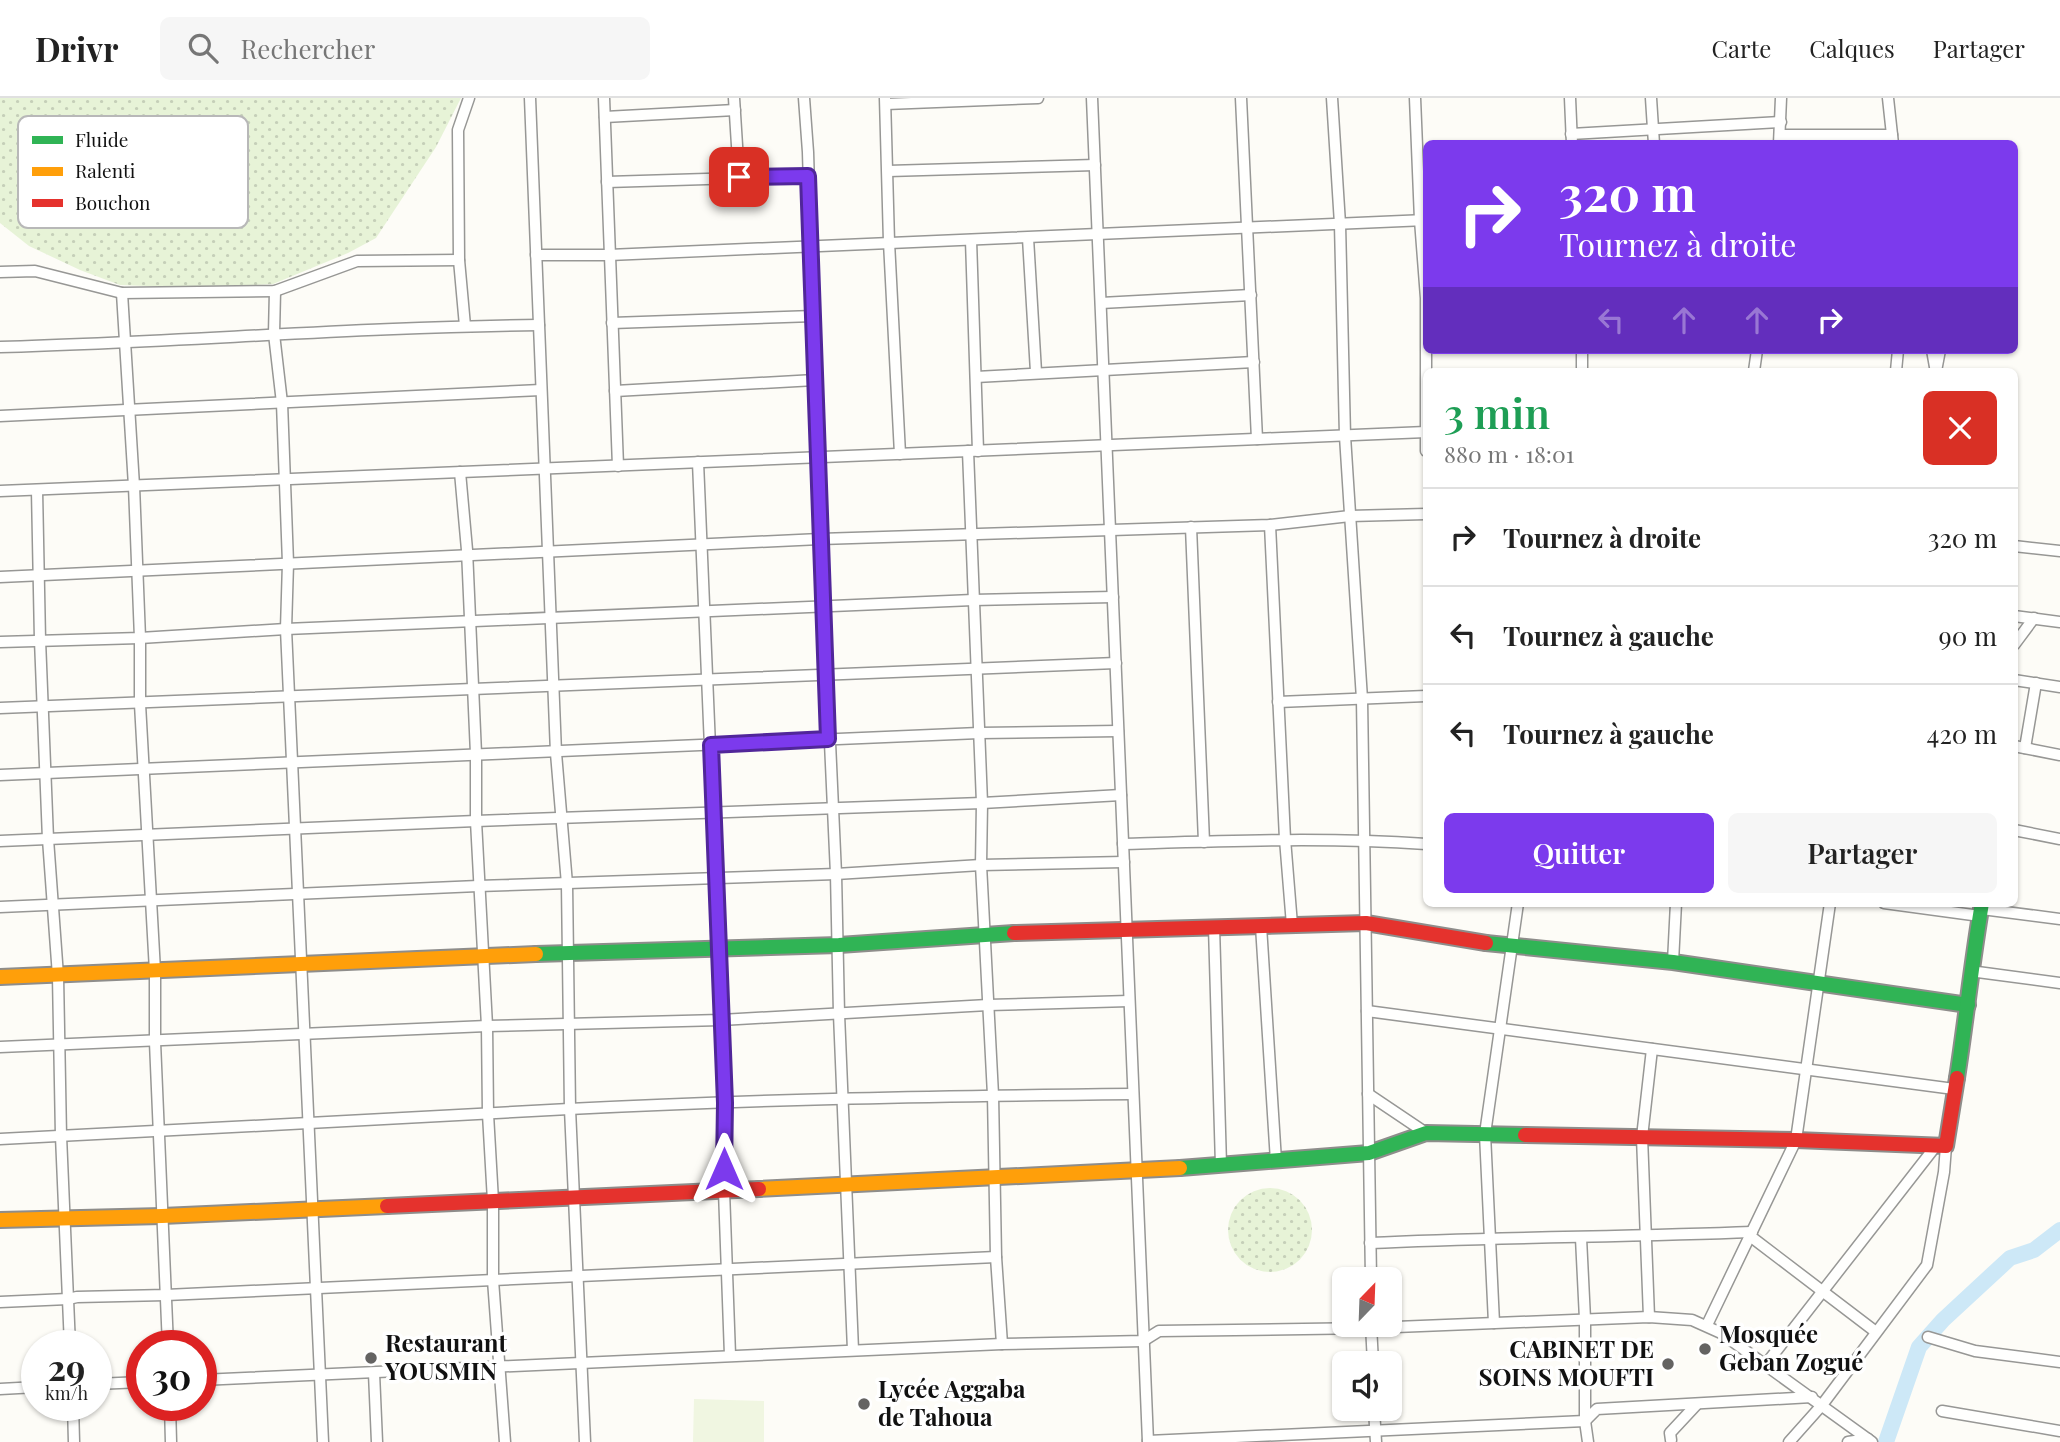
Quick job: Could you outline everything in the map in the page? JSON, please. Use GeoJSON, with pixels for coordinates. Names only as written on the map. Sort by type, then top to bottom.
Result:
{"type":"FeatureCollection","features":[{"type":"Feature","properties":{"kind":"street"},"geometry":{"type":"LineString","coordinates":[[465,326],[459,260],[458,130],[469,98]]}},
{"type":"Feature","properties":{"kind":"street"},"geometry":{"type":"LineString","coordinates":[[530,98],[556,752],[567,884],[570,1109],[585,1442]]}},
{"type":"Feature","properties":{"kind":"street"},"geometry":{"type":"LineString","coordinates":[[604,98],[618,466]]}},
{"type":"Feature","properties":{"kind":"street"},"geometry":{"type":"LineString","coordinates":[[734,98],[739,177]]}},
{"type":"Feature","properties":{"kind":"street"},"geometry":{"type":"LineString","coordinates":[[804,98],[853,1350]]}},
{"type":"Feature","properties":{"kind":"street"},"geometry":{"type":"LineString","coordinates":[[900,454],[885,101],[1038,98]]}},
{"type":"Feature","properties":{"kind":"street"},"geometry":{"type":"LineString","coordinates":[[1092,98],[1148,1442],[1585,1420],[1597,1409],[1812,1397]]}},
{"type":"Feature","properties":{"kind":"street"},"geometry":{"type":"LineString","coordinates":[[1241,98],[1257,439]]}},
{"type":"Feature","properties":{"kind":"street"},"geometry":{"type":"LineString","coordinates":[[1332,98],[1340,224],[1345,436],[1362,699],[1371,1267]]}},
{"type":"Feature","properties":{"kind":"street"},"geometry":{"type":"LineString","coordinates":[[536,255],[609,255],[1423,220],[1415,98]]}},
{"type":"Feature","properties":{"kind":"street"},"geometry":{"type":"LineString","coordinates":[[1570,98],[1571,139],[1781,122]]}},
{"type":"Feature","properties":{"kind":"street"},"geometry":{"type":"LineString","coordinates":[[1651,98],[1654,140]]}},
{"type":"Feature","properties":{"kind":"street"},"geometry":{"type":"LineString","coordinates":[[1780,98],[1780,139],[1893,139],[1888,98]]}},
{"type":"Feature","properties":{"kind":"street"},"geometry":{"type":"LineString","coordinates":[[605,117],[735,110]]}},
{"type":"Feature","properties":{"kind":"street"},"geometry":{"type":"LineString","coordinates":[[888,171],[1095,165]]}},
{"type":"Feature","properties":{"kind":"street"},"geometry":{"type":"LineString","coordinates":[[607,182],[808,176]]}},
{"type":"Feature","properties":{"kind":"street"},"geometry":{"type":"LineString","coordinates":[[1028,238],[1036,372]]}},
{"type":"Feature","properties":{"kind":"street"},"geometry":{"type":"LineString","coordinates":[[971,240],[976,377],[971,535],[972,600],[982,803],[981,865],[993,1095],[996,1257],[1002,1343]]}},
{"type":"Feature","properties":{"kind":"street"},"geometry":{"type":"LineString","coordinates":[[0,272],[35,271],[122,293],[275,291],[357,261],[459,260]]}},
{"type":"Feature","properties":{"kind":"street"},"geometry":{"type":"LineString","coordinates":[[275,291],[274,334],[282,403],[288,563],[286,629],[323,1442]]}},
{"type":"Feature","properties":{"kind":"street"},"geometry":{"type":"LineString","coordinates":[[122,293],[141,638],[142,769],[155,971],[158,1131],[167,1330]]}},
{"type":"Feature","properties":{"kind":"street"},"geometry":{"type":"LineString","coordinates":[[1101,303],[1251,295]]}},
{"type":"Feature","properties":{"kind":"street"},"geometry":{"type":"LineString","coordinates":[[612,323],[814,316]]}},
{"type":"Feature","properties":{"kind":"street"},"geometry":{"type":"LineString","coordinates":[[0,347],[125,344],[274,334],[539,325]]}},
{"type":"Feature","properties":{"kind":"street"},"geometry":{"type":"LineString","coordinates":[[976,377],[1254,362]]}},
{"type":"Feature","properties":{"kind":"street"},"geometry":{"type":"LineString","coordinates":[[615,391],[815,380]]}},
{"type":"Feature","properties":{"kind":"street"},"geometry":{"type":"LineString","coordinates":[[0,416],[541,390]]}},
{"type":"Feature","properties":{"kind":"street"},"geometry":{"type":"LineString","coordinates":[[0,491],[1423,432]]}},
{"type":"Feature","properties":{"kind":"street"},"geometry":{"type":"LineString","coordinates":[[698,462],[725,1103],[724,1191],[730,1355]]}},
{"type":"Feature","properties":{"kind":"street"},"geometry":{"type":"LineString","coordinates":[[460,472],[467,554],[476,754],[475,821],[487,1026],[493,1280],[505,1442]]}},
{"type":"Feature","properties":{"kind":"street"},"geometry":{"type":"LineString","coordinates":[[37,490],[40,640],[48,839],[58,976],[61,1136],[69,1330]]}},
{"type":"Feature","properties":{"kind":"street"},"geometry":{"type":"LineString","coordinates":[[0,577],[820,539],[1270,525],[1350,516],[1423,514]]}},
{"type":"Feature","properties":{"kind":"street"},"geometry":{"type":"LineString","coordinates":[[1270,525],[1285,839],[1292,925]]}},
{"type":"Feature","properties":{"kind":"street"},"geometry":{"type":"LineString","coordinates":[[1191,527],[1205,842]]}},
{"type":"Feature","properties":{"kind":"street"},"geometry":{"type":"LineString","coordinates":[[2018,546],[2060,551]]}},
{"type":"Feature","properties":{"kind":"street"},"geometry":{"type":"LineString","coordinates":[[0,642],[141,638],[286,629],[823,606],[1113,597]]}},
{"type":"Feature","properties":{"kind":"street"},"geometry":{"type":"LineString","coordinates":[[2018,616],[2060,622]]}},
{"type":"Feature","properties":{"kind":"street"},"geometry":{"type":"LineString","coordinates":[[2018,640],[2034,618]]}},
{"type":"Feature","properties":{"kind":"street"},"geometry":{"type":"LineString","coordinates":[[0,708],[1116,663]]}},
{"type":"Feature","properties":{"kind":"street"},"geometry":{"type":"LineString","coordinates":[[2018,681],[2060,686]]}},
{"type":"Feature","properties":{"kind":"street"},"geometry":{"type":"LineString","coordinates":[[2036,683],[2020,747],[2060,755]]}},
{"type":"Feature","properties":{"kind":"street"},"geometry":{"type":"LineString","coordinates":[[1278,702],[1423,696]]}},
{"type":"Feature","properties":{"kind":"street"},"geometry":{"type":"LineString","coordinates":[[0,775],[979,733],[1118,731]]}},
{"type":"Feature","properties":{"kind":"street"},"geometry":{"type":"LineString","coordinates":[[0,841],[562,817],[982,803],[1121,795]]}},
{"type":"Feature","properties":{"kind":"street"},"geometry":{"type":"LineString","coordinates":[[2018,831],[2060,839]]}},
{"type":"Feature","properties":{"kind":"street"},"geometry":{"type":"LineString","coordinates":[[1123,844],[1285,839],[1365,839],[1423,844]]}},
{"type":"Feature","properties":{"kind":"street"},"geometry":{"type":"LineString","coordinates":[[0,907],[298,893],[836,874],[981,865],[1124,862]]}},
{"type":"Feature","properties":{"kind":"street"},"geometry":{"type":"LineString","coordinates":[[1494,1323],[1485,1134],[1518,907]]}},
{"type":"Feature","properties":{"kind":"street"},"geometry":{"type":"LineString","coordinates":[[1673,962],[1676,907]]}},
{"type":"Feature","properties":{"kind":"street"},"geometry":{"type":"LineString","coordinates":[[1707,1325],[1796,1140],[1829,907]]}},
{"type":"Feature","properties":{"kind":"street"},"geometry":{"type":"LineString","coordinates":[[1949,907],[2060,919]]}},
{"type":"Feature","properties":{"kind":"street"},"geometry":{"type":"LineString","coordinates":[[1789,1442],[1822,1405],[1927,1265],[1944,1172],[1940,1146],[1954,1088],[1968,1005],[1970,971],[1982,909]]}},
{"type":"Feature","properties":{"kind":"street"},"geometry":{"type":"LineString","coordinates":[[0,977],[483,955],[839,945],[984,934],[1366,923],[1513,947],[1673,962],[1968,1005]]}},
{"type":"Feature","properties":{"kind":"street"},"geometry":{"type":"LineString","coordinates":[[1261,926],[1276,1161]]}},
{"type":"Feature","properties":{"kind":"street"},"geometry":{"type":"LineString","coordinates":[[1214,928],[1221,1165]]}},
{"type":"Feature","properties":{"kind":"street"},"geometry":{"type":"LineString","coordinates":[[1970,971],[2060,984]]}},
{"type":"Feature","properties":{"kind":"street"},"geometry":{"type":"LineString","coordinates":[[0,1047],[487,1026],[721,1020],[988,1005],[1129,1001]]}},
{"type":"Feature","properties":{"kind":"street"},"geometry":{"type":"LineString","coordinates":[[1367,1010],[1954,1088]]}},
{"type":"Feature","properties":{"kind":"street"},"geometry":{"type":"LineString","coordinates":[[1649,1317],[1642,1137],[1651,1049]]}},
{"type":"Feature","properties":{"kind":"street"},"geometry":{"type":"LineString","coordinates":[[0,1139],[308,1125],[570,1109],[993,1095],[1133,1094]]}},
{"type":"Feature","properties":{"kind":"street"},"geometry":{"type":"LineString","coordinates":[[1368,1094],[1426,1133]]}},
{"type":"Feature","properties":{"kind":"street"},"geometry":{"type":"LineString","coordinates":[[0,1220],[162,1216],[1136,1172],[1369,1153],[1426,1133],[1796,1140],[1940,1146]]}},
{"type":"Feature","properties":{"kind":"street"},"geometry":{"type":"LineString","coordinates":[[1766,1364],[1940,1146]]}},
{"type":"Feature","properties":{"kind":"street"},"geometry":{"type":"LineString","coordinates":[[1370,1244],[1490,1238],[1751,1234],[1876,1332]]}},
{"type":"Feature","properties":{"kind":"street"},"geometry":{"type":"LineString","coordinates":[[1581,1238],[1585,1320],[1585,1420],[1588,1442]]}},
{"type":"Feature","properties":{"kind":"street"},"geometry":{"type":"LineString","coordinates":[[0,1302],[996,1257]]}},
{"type":"Feature","properties":{"kind":"street"},"geometry":{"type":"LineString","coordinates":[[1402,1325],[1649,1317],[1692,1321],[1721,1333],[1870,1441]]}},
{"type":"Feature","properties":{"kind":"street"},"geometry":{"type":"LineString","coordinates":[[217,1379],[1002,1343],[1143,1341],[1159,1331],[1332,1327]]}},
{"type":"Feature","properties":{"kind":"street"},"geometry":{"type":"LineString","coordinates":[[1928,1337],[1975,1351],[2060,1362]]}},
{"type":"Feature","properties":{"kind":"street"},"geometry":{"type":"LineString","coordinates":[[374,1373],[377,1442]]}},
{"type":"Feature","properties":{"kind":"street"},"geometry":{"type":"LineString","coordinates":[[0,1389],[21,1388]]}},
{"type":"Feature","properties":{"kind":"street"},"geometry":{"type":"LineString","coordinates":[[1671,1441],[1670,1433],[1697,1404]]}},
{"type":"Feature","properties":{"kind":"street"},"geometry":{"type":"LineString","coordinates":[[1942,1411],[2060,1432]]}},
{"type":"Feature","properties":{"kind":"street"},"geometry":{"type":"LineString","coordinates":[[73,1421],[74,1442]]}},
{"type":"Feature","properties":{"kind":"street"},"geometry":{"type":"LineString","coordinates":[[170,1421],[171,1442]]}},
{"type":"Feature","properties":{"kind":"street"},"geometry":{"type":"LineString","coordinates":[[1375,1421],[1376,1442]]}},
{"type":"Feature","properties":{"kind":"street"},"geometry":{"type":"LineString","coordinates":[[1848,1442],[1870,1441]]}},
{"type":"Feature","properties":{"kind":"green space"},"geometry":{"type":"Polygon","coordinates":[[[0,98],[461,98],[436,147],[376,238],[348,253],[273,284],[198,288],[120,285],[29,246],[0,223],[0,98]]]}},
{"type":"Feature","properties":{"kind":"green space"},"geometry":{"type":"Polygon","coordinates":[[[1270,1188],[1286,1191],[1300,1200],[1309,1214],[1312,1230],[1309,1246],[1300,1260],[1286,1269],[1270,1272],[1254,1269],[1240,1260],[1231,1246],[1228,1230],[1231,1214],[1240,1200],[1254,1191],[1270,1188]]]}},
{"type":"Feature","properties":{"kind":"green space"},"geometry":{"type":"Polygon","coordinates":[[[694,1399],[764,1401],[764,1442],[693,1442],[694,1399]]]}},
{"type":"Feature","properties":{"kind":"waterway"},"geometry":{"type":"LineString","coordinates":[[1886,1442],[1919,1347],[1943,1320],[2010,1258],[2034,1250],[2060,1230]]}},
{"type":"Feature","properties":{"kind":"traffic: fast"},"geometry":{"type":"LineString","coordinates":[[1957,1078],[1981,907]]}},
{"type":"Feature","properties":{"kind":"traffic: fast"},"geometry":{"type":"LineString","coordinates":[[536,954],[839,945],[1014,933]]}},
{"type":"Feature","properties":{"kind":"traffic: fast"},"geometry":{"type":"LineString","coordinates":[[1486,943],[1673,962],[1968,1005]]}},
{"type":"Feature","properties":{"kind":"traffic: fast"},"geometry":{"type":"LineString","coordinates":[[1180,1168],[1369,1153],[1426,1133],[1525,1135]]}},
{"type":"Feature","properties":{"kind":"traffic: slow"},"geometry":{"type":"LineString","coordinates":[[0,977],[536,954]]}},
{"type":"Feature","properties":{"kind":"traffic: slow"},"geometry":{"type":"LineString","coordinates":[[759,1189],[1180,1168]]}},
{"type":"Feature","properties":{"kind":"traffic: slow"},"geometry":{"type":"LineString","coordinates":[[0,1220],[387,1206]]}},
{"type":"Feature","properties":{"kind":"traffic: jam"},"geometry":{"type":"LineString","coordinates":[[1014,933],[1366,923],[1486,943]]}},
{"type":"Feature","properties":{"kind":"traffic: jam"},"geometry":{"type":"LineString","coordinates":[[1525,1135],[1946,1146],[1957,1078]]}},
{"type":"Feature","properties":{"kind":"traffic: jam"},"geometry":{"type":"LineString","coordinates":[[387,1206],[759,1189]]}},
{"type":"Feature","properties":{"kind":"place","name":"Mosquée Geban Zogué"},"geometry":{"type":"Point","coordinates":[1705,1349]}},
{"type":"Feature","properties":{"kind":"place","name":"Restaurant YOUSMIN"},"geometry":{"type":"Point","coordinates":[371,1358]}},
{"type":"Feature","properties":{"kind":"place","name":"CABINET DE SOINS MOUFTI"},"geometry":{"type":"Point","coordinates":[1668,1364]}},
{"type":"Feature","properties":{"kind":"place","name":"Lycée Aggaba de Tahoua"},"geometry":{"type":"Point","coordinates":[864,1404]}},
{"type":"Feature","properties":{"kind":"route"},"geometry":{"type":"LineString","coordinates":[[724,1169],[725,1103],[711,745],[828,739],[808,176],[739,177]]}}]}
